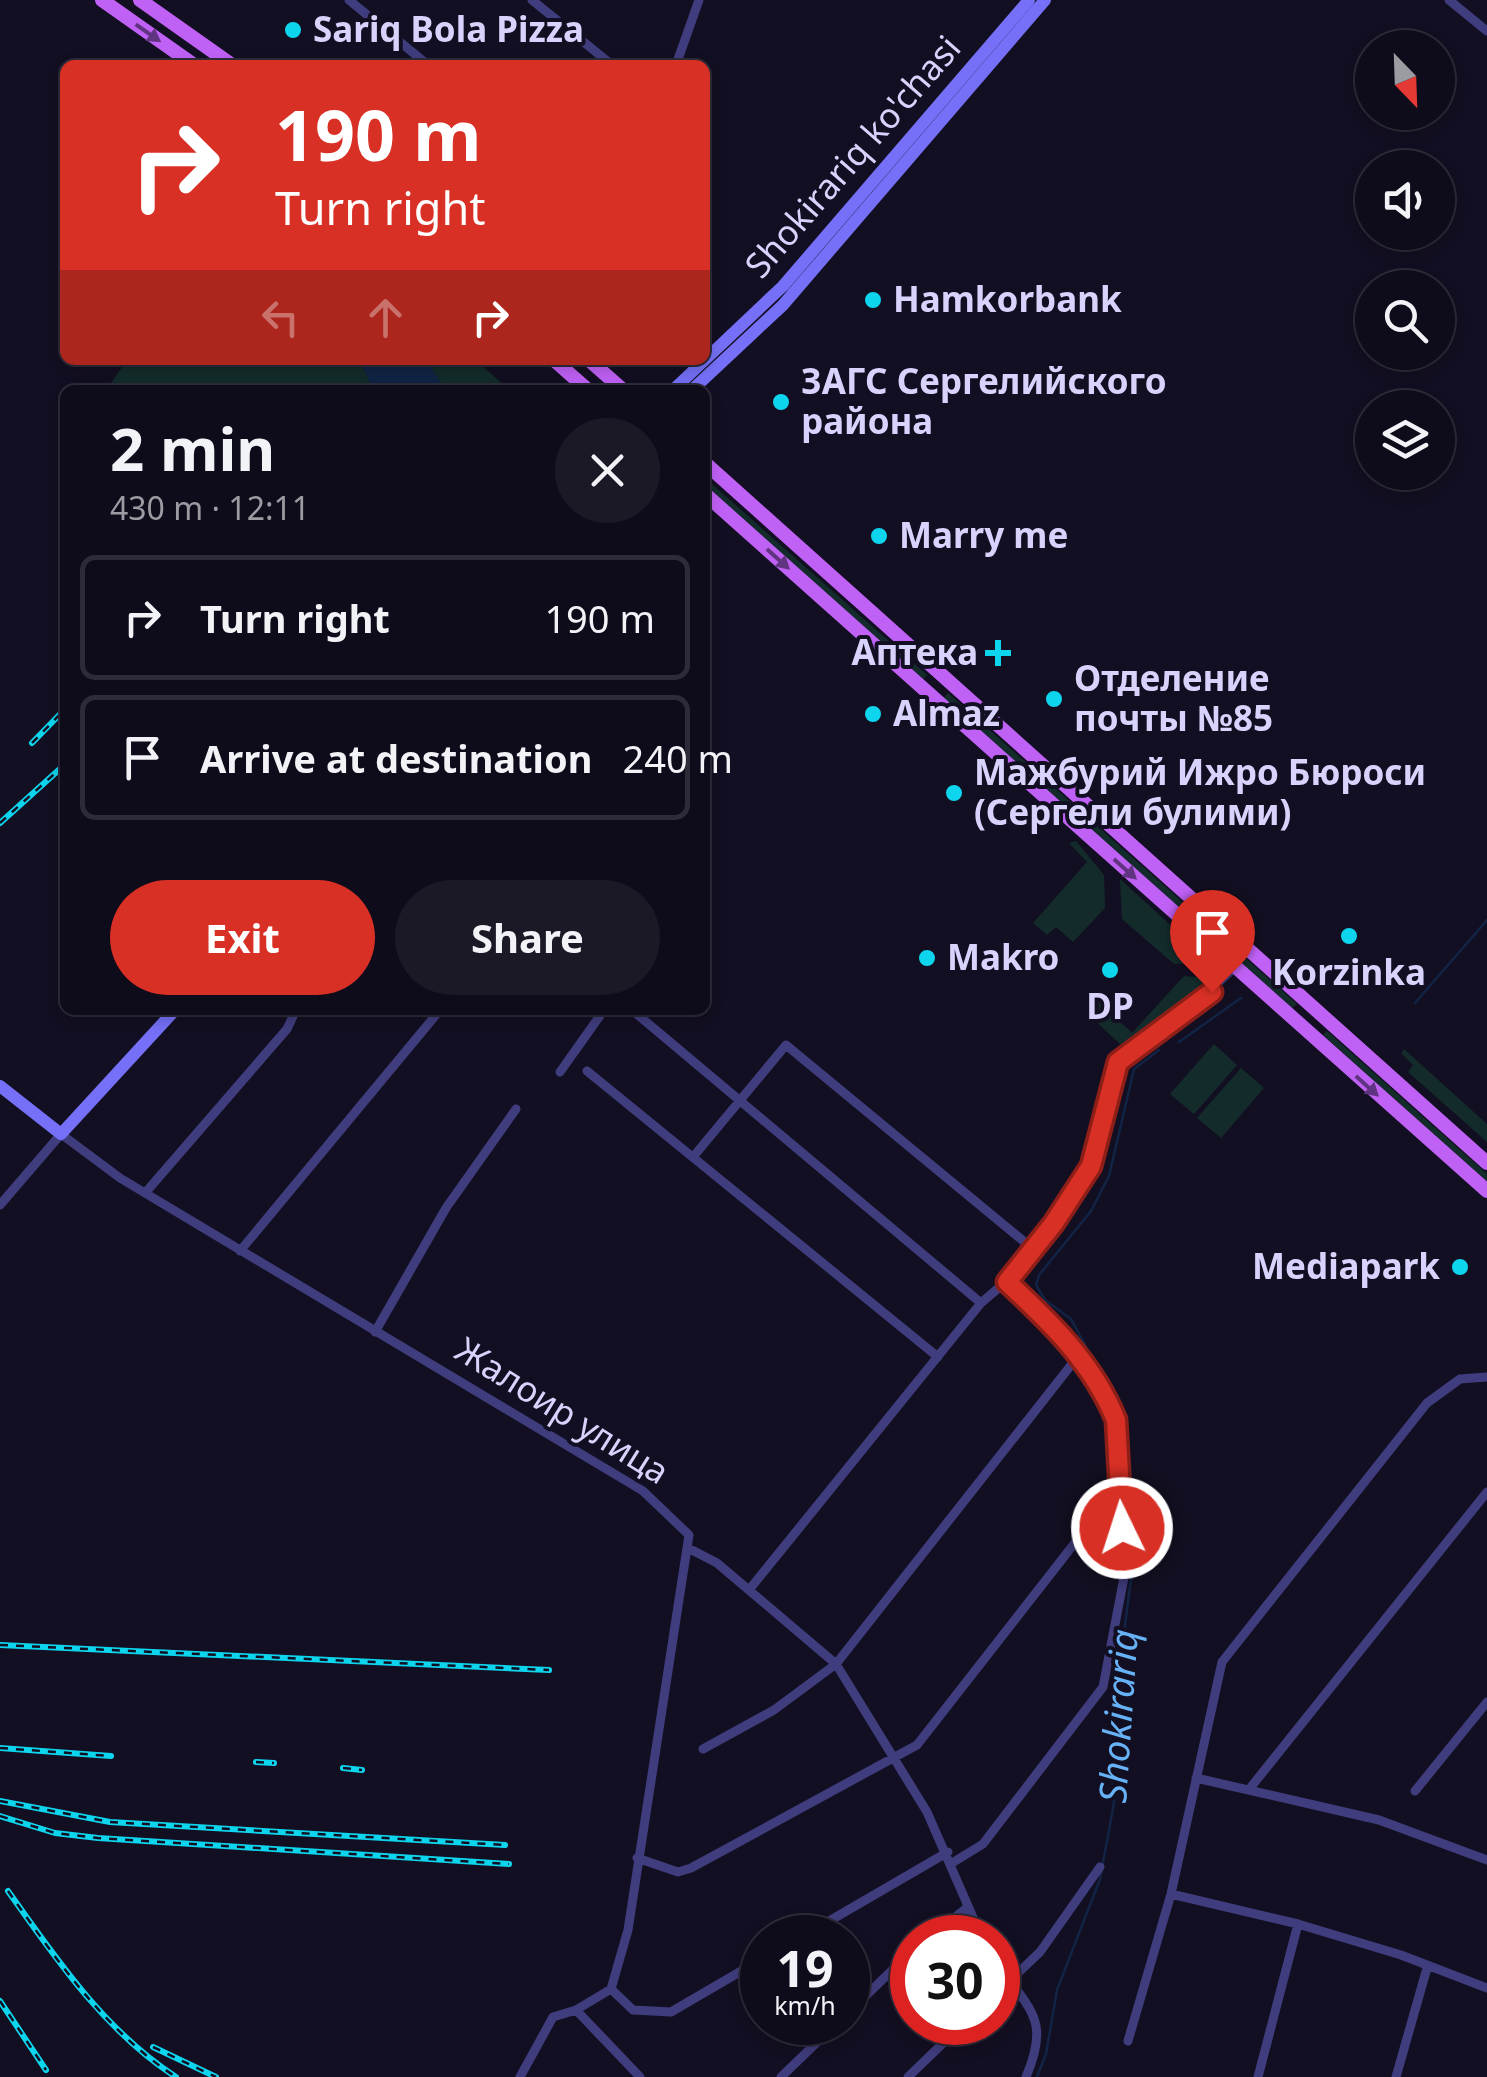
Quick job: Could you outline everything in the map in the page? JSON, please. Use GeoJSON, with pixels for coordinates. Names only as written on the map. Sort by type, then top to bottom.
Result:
{"type":"FeatureCollection","features":[{"type":"Feature","properties":{"kind":"main road"},"geometry":{"type":"LineString","coordinates":[[102,0],[187,60]]}},
{"type":"Feature","properties":{"kind":"main road"},"geometry":{"type":"LineString","coordinates":[[142,0],[225,60]]}},
{"type":"Feature","properties":{"kind":"main road","name":"Shokirariq ko'chasi"},"geometry":{"type":"LineString","coordinates":[[710,355],[783,286],[1029,0]]}},
{"type":"Feature","properties":{"kind":"main road","name":"Shokirariq ko'chasi"},"geometry":{"type":"LineString","coordinates":[[697,385],[783,305],[1045,0]]}},
{"type":"Feature","properties":{"kind":"main road"},"geometry":{"type":"LineString","coordinates":[[560,365],[582,385]]}},
{"type":"Feature","properties":{"kind":"main road"},"geometry":{"type":"LineString","coordinates":[[595,365],[617,385]]}},
{"type":"Feature","properties":{"kind":"main road","name":"Shokirariq ko'chasi"},"geometry":{"type":"LineString","coordinates":[[678,385],[699,365]]}},
{"type":"Feature","properties":{"kind":"main road"},"geometry":{"type":"LineString","coordinates":[[710,466],[1487,1163]]}},
{"type":"Feature","properties":{"kind":"main road"},"geometry":{"type":"LineString","coordinates":[[710,498],[1487,1191]]}},
{"type":"Feature","properties":{"kind":"main road"},"geometry":{"type":"LineString","coordinates":[[921,686],[937,669]]}},
{"type":"Feature","properties":{"kind":"main road"},"geometry":{"type":"LineString","coordinates":[[1077,827],[1093,809]]}},
{"type":"Feature","properties":{"kind":"main road"},"geometry":{"type":"LineString","coordinates":[[1306,1030],[1320,1012]]}},
{"type":"Feature","properties":{"kind":"main road"},"geometry":{"type":"LineString","coordinates":[[61,1134],[169,1015]]}},
{"type":"Feature","properties":{"kind":"main road","name":"Жалоир улица"},"geometry":{"type":"LineString","coordinates":[[0,1086],[61,1134]]}},
{"type":"Feature","properties":{"kind":"street"},"geometry":{"type":"LineString","coordinates":[[349,0],[422,60]]}},
{"type":"Feature","properties":{"kind":"street"},"geometry":{"type":"LineString","coordinates":[[532,0],[606,60]]}},
{"type":"Feature","properties":{"kind":"street"},"geometry":{"type":"LineString","coordinates":[[678,60],[699,0]]}},
{"type":"Feature","properties":{"kind":"street"},"geometry":{"type":"LineString","coordinates":[[1449,0],[1487,31]]}},
{"type":"Feature","properties":{"kind":"street"},"geometry":{"type":"LineString","coordinates":[[750,1590],[982,1303],[1007,1282],[1091,1166],[1118,1062],[1179,1020],[1235,967]]}},
{"type":"Feature","properties":{"kind":"street"},"geometry":{"type":"LineString","coordinates":[[146,1192],[288,1029],[294,1015]]}},
{"type":"Feature","properties":{"kind":"street"},"geometry":{"type":"LineString","coordinates":[[240,1251],[436,1015]]}},
{"type":"Feature","properties":{"kind":"street"},"geometry":{"type":"LineString","coordinates":[[560,1072],[600,1015]]}},
{"type":"Feature","properties":{"kind":"street"},"geometry":{"type":"LineString","coordinates":[[638,1015],[982,1303]]}},
{"type":"Feature","properties":{"kind":"street"},"geometry":{"type":"LineString","coordinates":[[693,1157],[786,1045],[1033,1249]]}},
{"type":"Feature","properties":{"kind":"street"},"geometry":{"type":"LineString","coordinates":[[586,1071],[938,1357]]}},
{"type":"Feature","properties":{"kind":"street"},"geometry":{"type":"LineString","coordinates":[[376,1332],[446,1208],[516,1110]]}},
{"type":"Feature","properties":{"kind":"street"},"geometry":{"type":"LineString","coordinates":[[0,1205],[61,1134]]}},
{"type":"Feature","properties":{"kind":"street","name":"Жалоир улица"},"geometry":{"type":"LineString","coordinates":[[61,1134],[120,1178],[643,1491],[689,1535],[688,1548]]}},
{"type":"Feature","properties":{"kind":"street"},"geometry":{"type":"LineString","coordinates":[[952,1863],[983,1844],[1104,1687],[1126,1566],[1117,1490],[1116,1420],[1079,1355],[1007,1282]]}},
{"type":"Feature","properties":{"kind":"street"},"geometry":{"type":"LineString","coordinates":[[703,1749],[774,1710],[836,1664],[1079,1355]]}},
{"type":"Feature","properties":{"kind":"street"},"geometry":{"type":"LineString","coordinates":[[1128,2041],[1171,1894],[1222,1662],[1427,1403],[1460,1379],[1487,1377]]}},
{"type":"Feature","properties":{"kind":"street"},"geometry":{"type":"LineString","coordinates":[[638,1858],[678,1872],[691,1868],[917,1745],[1117,1490]]}},
{"type":"Feature","properties":{"kind":"street"},"geometry":{"type":"LineString","coordinates":[[1252,1787],[1487,1492]]}},
{"type":"Feature","properties":{"kind":"street"},"geometry":{"type":"LineString","coordinates":[[520,2077],[553,2017],[576,2010],[611,1989],[628,1930],[688,1548],[717,1563],[836,1664],[948,1852],[972,1915]]}},
{"type":"Feature","properties":{"kind":"street"},"geometry":{"type":"LineString","coordinates":[[1415,1791],[1487,1702]]}},
{"type":"Feature","properties":{"kind":"street"},"geometry":{"type":"LineString","coordinates":[[1196,1778],[1252,1787],[1379,1820],[1487,1860]]}},
{"type":"Feature","properties":{"kind":"street"},"geometry":{"type":"LineString","coordinates":[[840,1915],[948,1852]]}},
{"type":"Feature","properties":{"kind":"street"},"geometry":{"type":"LineString","coordinates":[[1020,1970],[1040,1952],[1100,1866]]}},
{"type":"Feature","properties":{"kind":"street"},"geometry":{"type":"LineString","coordinates":[[1171,1894],[1298,1924],[1401,1955],[1487,1988]]}},
{"type":"Feature","properties":{"kind":"street"},"geometry":{"type":"LineString","coordinates":[[958,1915],[968,1907]]}},
{"type":"Feature","properties":{"kind":"street"},"geometry":{"type":"LineString","coordinates":[[1258,2077],[1298,1924]]}},
{"type":"Feature","properties":{"kind":"street"},"geometry":{"type":"LineString","coordinates":[[1396,2077],[1427,1968]]}},
{"type":"Feature","properties":{"kind":"street"},"geometry":{"type":"LineString","coordinates":[[611,1989],[633,2010],[671,2012],[740,1972]]}},
{"type":"Feature","properties":{"kind":"street"},"geometry":{"type":"LineString","coordinates":[[870,1992],[890,1973]]}},
{"type":"Feature","properties":{"kind":"street"},"geometry":{"type":"LineString","coordinates":[[1020,1995],[1034,2014],[1040,2045],[1026,2077]]}},
{"type":"Feature","properties":{"kind":"street"},"geometry":{"type":"LineString","coordinates":[[576,2010],[640,2077]]}},
{"type":"Feature","properties":{"kind":"street"},"geometry":{"type":"LineString","coordinates":[[781,2077],[814,2045]]}},
{"type":"Feature","properties":{"kind":"street"},"geometry":{"type":"LineString","coordinates":[[908,2077],[941,2045]]}},
{"type":"Feature","properties":{"kind":"green space"},"geometry":{"type":"Polygon","coordinates":[[[124,365],[362,365],[371,385],[110,385],[124,365]]]}},
{"type":"Feature","properties":{"kind":"green space"},"geometry":{"type":"Polygon","coordinates":[[[429,365],[482,365],[504,385],[442,385],[429,365]]]}},
{"type":"Feature","properties":{"kind":"green space"},"geometry":{"type":"Polygon","coordinates":[[[710,482],[927,675],[923,679],[710,490],[710,482]]]}},
{"type":"Feature","properties":{"kind":"green space"},"geometry":{"type":"Polygon","coordinates":[[[948,693],[1074,805],[1069,809],[944,698],[948,693]]]}},
{"type":"Feature","properties":{"kind":"green space"},"geometry":{"type":"Polygon","coordinates":[[[1095,824],[1297,1004],[1292,1008],[1091,829],[1095,824]]]}},
{"type":"Feature","properties":{"kind":"green space"},"geometry":{"type":"Polygon","coordinates":[[[1076,841],[1104,875],[1105,908],[1073,942],[1056,927],[1047,935],[1033,923],[1087,862],[1069,843],[1076,841]]]}},
{"type":"Feature","properties":{"kind":"green space"},"geometry":{"type":"Polygon","coordinates":[[[1120,879],[1211,962],[1174,964],[1122,919],[1120,879]]]}},
{"type":"Feature","properties":{"kind":"green space"},"geometry":{"type":"Polygon","coordinates":[[[1184,976],[1213,978],[1163,1020],[1121,1045],[1087,1013],[1099,1002],[1132,1033],[1184,976]]]}},
{"type":"Feature","properties":{"kind":"green space"},"geometry":{"type":"Polygon","coordinates":[[[1327,1031],[1487,1174],[1487,1182],[1323,1035],[1327,1031]]]}},
{"type":"Feature","properties":{"kind":"green space"},"geometry":{"type":"Polygon","coordinates":[[[1214,1044],[1237,1065],[1194,1114],[1170,1094],[1214,1044]]]}},
{"type":"Feature","properties":{"kind":"green space"},"geometry":{"type":"Polygon","coordinates":[[[1404,1049],[1487,1124],[1487,1142],[1408,1072],[1413,1065],[1401,1053],[1404,1049]]]}},
{"type":"Feature","properties":{"kind":"green space"},"geometry":{"type":"Polygon","coordinates":[[[1241,1068],[1264,1088],[1221,1138],[1197,1118],[1241,1068]]]}},
{"type":"Feature","properties":{"kind":"water"},"geometry":{"type":"Polygon","coordinates":[[[362,365],[430,365],[442,385],[371,385],[362,365]]]}},
{"type":"Feature","properties":{"kind":"waterway","name":"Shokirariq"},"geometry":{"type":"LineString","coordinates":[[1415,1003],[1487,920]]}},
{"type":"Feature","properties":{"kind":"waterway","name":"Shokirariq"},"geometry":{"type":"LineString","coordinates":[[1179,1042],[1241,998]]}},
{"type":"Feature","properties":{"kind":"waterway","name":"Shokirariq"},"geometry":{"type":"LineString","coordinates":[[1037,2077],[1046,2054],[1057,1990],[1100,1879],[1114,1803],[1110,1742],[1137,1532],[1124,1416],[1071,1319],[1045,1300],[1036,1285],[1039,1275],[1091,1211],[1109,1176],[1134,1069],[1159,1050]]}},
{"type":"Feature","properties":{"kind":"railway"},"geometry":{"type":"LineString","coordinates":[[32,743],[60,714]]}},
{"type":"Feature","properties":{"kind":"railway"},"geometry":{"type":"LineString","coordinates":[[0,823],[60,769]]}},
{"type":"Feature","properties":{"kind":"railway"},"geometry":{"type":"LineString","coordinates":[[0,1645],[549,1670]]}},
{"type":"Feature","properties":{"kind":"railway"},"geometry":{"type":"LineString","coordinates":[[0,1748],[111,1756]]}},
{"type":"Feature","properties":{"kind":"railway"},"geometry":{"type":"LineString","coordinates":[[256,1762],[274,1763]]}},
{"type":"Feature","properties":{"kind":"railway"},"geometry":{"type":"LineString","coordinates":[[343,1768],[362,1770]]}},
{"type":"Feature","properties":{"kind":"railway"},"geometry":{"type":"LineString","coordinates":[[0,1801],[110,1822],[505,1845]]}},
{"type":"Feature","properties":{"kind":"railway"},"geometry":{"type":"LineString","coordinates":[[0,1816],[55,1833],[98,1838],[509,1864]]}},
{"type":"Feature","properties":{"kind":"railway"},"geometry":{"type":"LineString","coordinates":[[8,1891],[104,2016],[150,2059],[176,2077]]}},
{"type":"Feature","properties":{"kind":"railway"},"geometry":{"type":"LineString","coordinates":[[0,2001],[46,2070]]}},
{"type":"Feature","properties":{"kind":"railway"},"geometry":{"type":"LineString","coordinates":[[153,2047],[216,2077]]}},
{"type":"Feature","properties":{"kind":"place","name":"Sariq Bola Pizza"},"geometry":{"type":"Point","coordinates":[293,30]}},
{"type":"Feature","properties":{"kind":"place","name":"Hamkorbank"},"geometry":{"type":"Point","coordinates":[873,300]}},
{"type":"Feature","properties":{"kind":"place","name":"ЗАГС Сергелийского района"},"geometry":{"type":"Point","coordinates":[781,402]}},
{"type":"Feature","properties":{"kind":"place","name":"Marry me"},"geometry":{"type":"Point","coordinates":[879,536]}},
{"type":"Feature","properties":{"kind":"place","name":"Аптека"},"geometry":{"type":"Point","coordinates":[998,653]}},
{"type":"Feature","properties":{"kind":"place","name":"Отделение почты №85"},"geometry":{"type":"Point","coordinates":[1054,699]}},
{"type":"Feature","properties":{"kind":"place","name":"Almaz"},"geometry":{"type":"Point","coordinates":[873,714]}},
{"type":"Feature","properties":{"kind":"place","name":"Мажбурий Ижро Бюроси (Сергели булими)"},"geometry":{"type":"Point","coordinates":[954,793]}},
{"type":"Feature","properties":{"kind":"place","name":"Korzinka"},"geometry":{"type":"Point","coordinates":[1349,936]}},
{"type":"Feature","properties":{"kind":"place","name":"Makro"},"geometry":{"type":"Point","coordinates":[927,958]}},
{"type":"Feature","properties":{"kind":"place","name":"DP"},"geometry":{"type":"Point","coordinates":[1110,970]}},
{"type":"Feature","properties":{"kind":"place","name":"Mediapark"},"geometry":{"type":"Point","coordinates":[1460,1267]}},
{"type":"Feature","properties":{"kind":"route"},"geometry":{"type":"LineString","coordinates":[[1122,1528],[1116,1420],[1102,1389],[1048,1320],[1007,1282],[1054,1223],[1091,1166],[1118,1062],[1212,992]]}}]}
